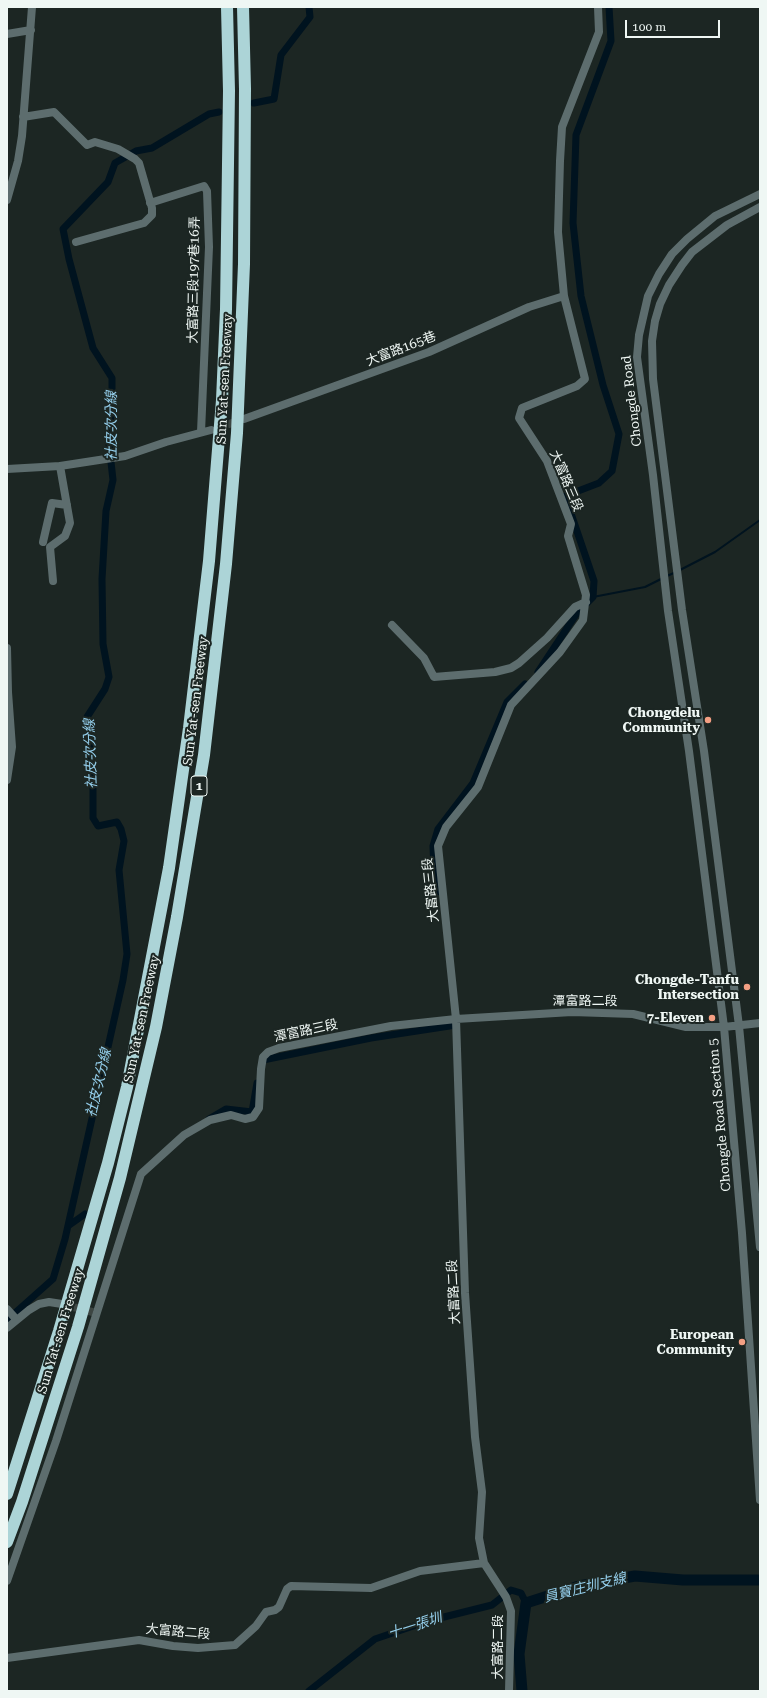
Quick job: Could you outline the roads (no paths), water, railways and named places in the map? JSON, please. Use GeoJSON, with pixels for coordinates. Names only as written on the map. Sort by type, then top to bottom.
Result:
{"type":"FeatureCollection","features":[{"type":"Feature","properties":{"kind":"highway","name":"Sun Yat-sen Freeway"},"geometry":{"type":"LineString","coordinates":[[7,1494],[59,1330],[110,1156],[127,1087],[169,868],[189,728],[209,560],[222,400],[226,309],[229,91],[227,7]]}},
{"type":"Feature","properties":{"kind":"highway","name":"Sun Yat-sen Freeway"},"geometry":{"type":"LineString","coordinates":[[7,1542],[22,1502],[78,1327],[120,1178],[156,1027],[204,755],[226,572],[237,433],[244,264],[245,89],[243,7]]}},
{"type":"Feature","properties":{"kind":"street"},"geometry":{"type":"LineString","coordinates":[[7,200],[18,161],[32,7]]}},
{"type":"Feature","properties":{"kind":"street","name":"大富路三段"},"geometry":{"type":"LineString","coordinates":[[456,1019],[438,846],[446,827],[478,786],[511,705],[560,652],[583,620],[586,602],[586,595],[568,536],[570,524],[561,497],[547,461],[519,418],[522,408],[577,386],[585,379],[564,296],[558,232],[560,161],[562,127],[599,32],[598,7]]}},
{"type":"Feature","properties":{"kind":"street"},"geometry":{"type":"LineString","coordinates":[[7,34],[31,30]]}},
{"type":"Feature","properties":{"kind":"street"},"geometry":{"type":"LineString","coordinates":[[23,117],[54,112],[87,145],[95,142],[123,151],[139,164],[152,215],[144,223],[76,242]]}},
{"type":"Feature","properties":{"kind":"street","name":"大富路三段197巷16弄"},"geometry":{"type":"LineString","coordinates":[[150,203],[204,186],[207,191],[209,247],[201,432]]}},
{"type":"Feature","properties":{"kind":"street","name":"Chongde Road"},"geometry":{"type":"LineString","coordinates":[[668,611],[653,475],[637,357],[642,318],[648,296],[659,274],[687,239],[715,216],[760,194]]}},
{"type":"Feature","properties":{"kind":"street","name":"Chongde Road"},"geometry":{"type":"LineString","coordinates":[[682,610],[653,379],[652,341],[655,321],[660,304],[669,285],[692,252],[727,225],[760,207]]}},
{"type":"Feature","properties":{"kind":"street","name":"大富路165巷"},"geometry":{"type":"LineString","coordinates":[[244,419],[429,352],[529,307],[564,296]]}},
{"type":"Feature","properties":{"kind":"street"},"geometry":{"type":"LineString","coordinates":[[7,469],[60,466],[125,456],[166,442],[211,430]]}},
{"type":"Feature","properties":{"kind":"street"},"geometry":{"type":"LineString","coordinates":[[53,581],[50,547],[65,536],[70,523],[60,466]]}},
{"type":"Feature","properties":{"kind":"street"},"geometry":{"type":"LineString","coordinates":[[43,542],[52,503],[67,505]]}},
{"type":"Feature","properties":{"kind":"street"},"geometry":{"type":"LineString","coordinates":[[392,625],[424,658],[434,677],[495,672],[511,668],[519,663],[548,638],[575,607],[586,602]]}},
{"type":"Feature","properties":{"kind":"street","name":"Chongde Road Section 5"},"geometry":{"type":"LineString","coordinates":[[682,610],[704,751],[739,1026],[760,1247]]}},
{"type":"Feature","properties":{"kind":"street","name":"Chongde Road Section 5"},"geometry":{"type":"LineString","coordinates":[[668,611],[689,751],[724,1028],[742,1233],[760,1500]]}},
{"type":"Feature","properties":{"kind":"street"},"geometry":{"type":"LineString","coordinates":[[7,648],[7,692],[12,756],[7,780]]}},
{"type":"Feature","properties":{"kind":"street","name":"潭富路二段"},"geometry":{"type":"LineString","coordinates":[[456,1019],[572,1012],[633,1014],[686,1027],[724,1028],[760,1023]]}},
{"type":"Feature","properties":{"kind":"street","name":"潭富路三段"},"geometry":{"type":"LineString","coordinates":[[7,1580],[56,1441],[142,1174],[184,1135],[210,1120],[231,1115],[245,1119],[253,1118],[259,1108],[261,1066],[263,1057],[268,1052],[279,1048],[357,1032],[456,1019]]}},
{"type":"Feature","properties":{"kind":"street","name":"大富路二段"},"geometry":{"type":"LineString","coordinates":[[456,1019],[465,1292],[475,1437],[482,1492],[479,1538],[484,1563],[506,1597],[511,1611],[509,1691]]}},
{"type":"Feature","properties":{"kind":"street"},"geometry":{"type":"LineString","coordinates":[[7,1328],[12,1314],[50,1302],[62,1304]]}},
{"type":"Feature","properties":{"kind":"street","name":"大富路二段"},"geometry":{"type":"LineString","coordinates":[[7,1658],[140,1640],[174,1646],[198,1648],[235,1644],[256,1626],[266,1612],[275,1610],[279,1607],[287,1589],[291,1586],[371,1588],[420,1571],[484,1563]]}},
{"type":"Feature","properties":{"kind":"waterway","name":"社皮次分線"},"geometry":{"type":"LineString","coordinates":[[254,103],[274,99],[281,55],[310,17],[309,7]]}},
{"type":"Feature","properties":{"kind":"waterway"},"geometry":{"type":"LineString","coordinates":[[538,672],[577,613],[593,597],[594,581],[565,496],[599,483],[612,471],[619,434],[603,385],[581,296],[573,223],[576,135],[611,41],[609,7]]}},
{"type":"Feature","properties":{"kind":"waterway","name":"社皮次分線"},"geometry":{"type":"LineString","coordinates":[[7,1320],[53,1279],[65,1239],[123,980],[127,954],[119,870],[124,841],[121,829],[117,822],[98,826],[93,818],[93,772],[87,717],[105,689],[109,677],[103,644],[102,579],[106,511],[113,480],[109,444],[112,411],[112,378],[93,348],[69,259],[63,229],[108,182],[115,163],[136,151],[152,148],[209,114],[219,112]]}},
{"type":"Feature","properties":{"kind":"waterway"},"geometry":{"type":"LineString","coordinates":[[680,570],[715,552],[760,520]]}},
{"type":"Feature","properties":{"kind":"waterway"},"geometry":{"type":"LineString","coordinates":[[667,576],[676,572]]}},
{"type":"Feature","properties":{"kind":"waterway"},"geometry":{"type":"LineString","coordinates":[[593,597],[645,587],[661,579]]}},
{"type":"Feature","properties":{"kind":"waterway"},"geometry":{"type":"LineString","coordinates":[[440,892],[434,869],[433,846],[438,829],[473,783],[507,702],[525,684]]}},
{"type":"Feature","properties":{"kind":"waterway"},"geometry":{"type":"LineString","coordinates":[[262,1065],[263,1060],[371,1038],[456,1025],[456,1021]]}},
{"type":"Feature","properties":{"kind":"waterway"},"geometry":{"type":"LineString","coordinates":[[209,1119],[226,1109],[252,1112],[257,1083]]}},
{"type":"Feature","properties":{"kind":"waterway"},"geometry":{"type":"LineString","coordinates":[[68,1226],[85,1214]]}},
{"type":"Feature","properties":{"kind":"waterway","name":"員寶庄圳支線"},"geometry":{"type":"LineString","coordinates":[[522,1691],[519,1654],[526,1603],[579,1586],[635,1576],[683,1580],[758,1580]]}},
{"type":"Feature","properties":{"kind":"waterway","name":"十一張圳"},"geometry":{"type":"LineString","coordinates":[[309,1691],[375,1639],[428,1621],[492,1605],[511,1590],[521,1593],[526,1603]]}},
{"type":"Feature","properties":{"kind":"tunnel"},"geometry":{"type":"LineString","coordinates":[[216,428],[242,420]]}},
{"type":"Feature","properties":{"kind":"tunnel"},"geometry":{"type":"LineString","coordinates":[[62,1304],[96,1313]]}},
{"type":"Feature","properties":{"kind":"place","name":"Chongdelu Community"},"geometry":{"type":"Point","coordinates":[708,720]}},
{"type":"Feature","properties":{"kind":"place","name":"Chongde-Tanfu Intersection"},"geometry":{"type":"Point","coordinates":[747,987]}},
{"type":"Feature","properties":{"kind":"place","name":"7-Eleven"},"geometry":{"type":"Point","coordinates":[712,1018]}},
{"type":"Feature","properties":{"kind":"place","name":"European Community"},"geometry":{"type":"Point","coordinates":[742,1342]}}]}
